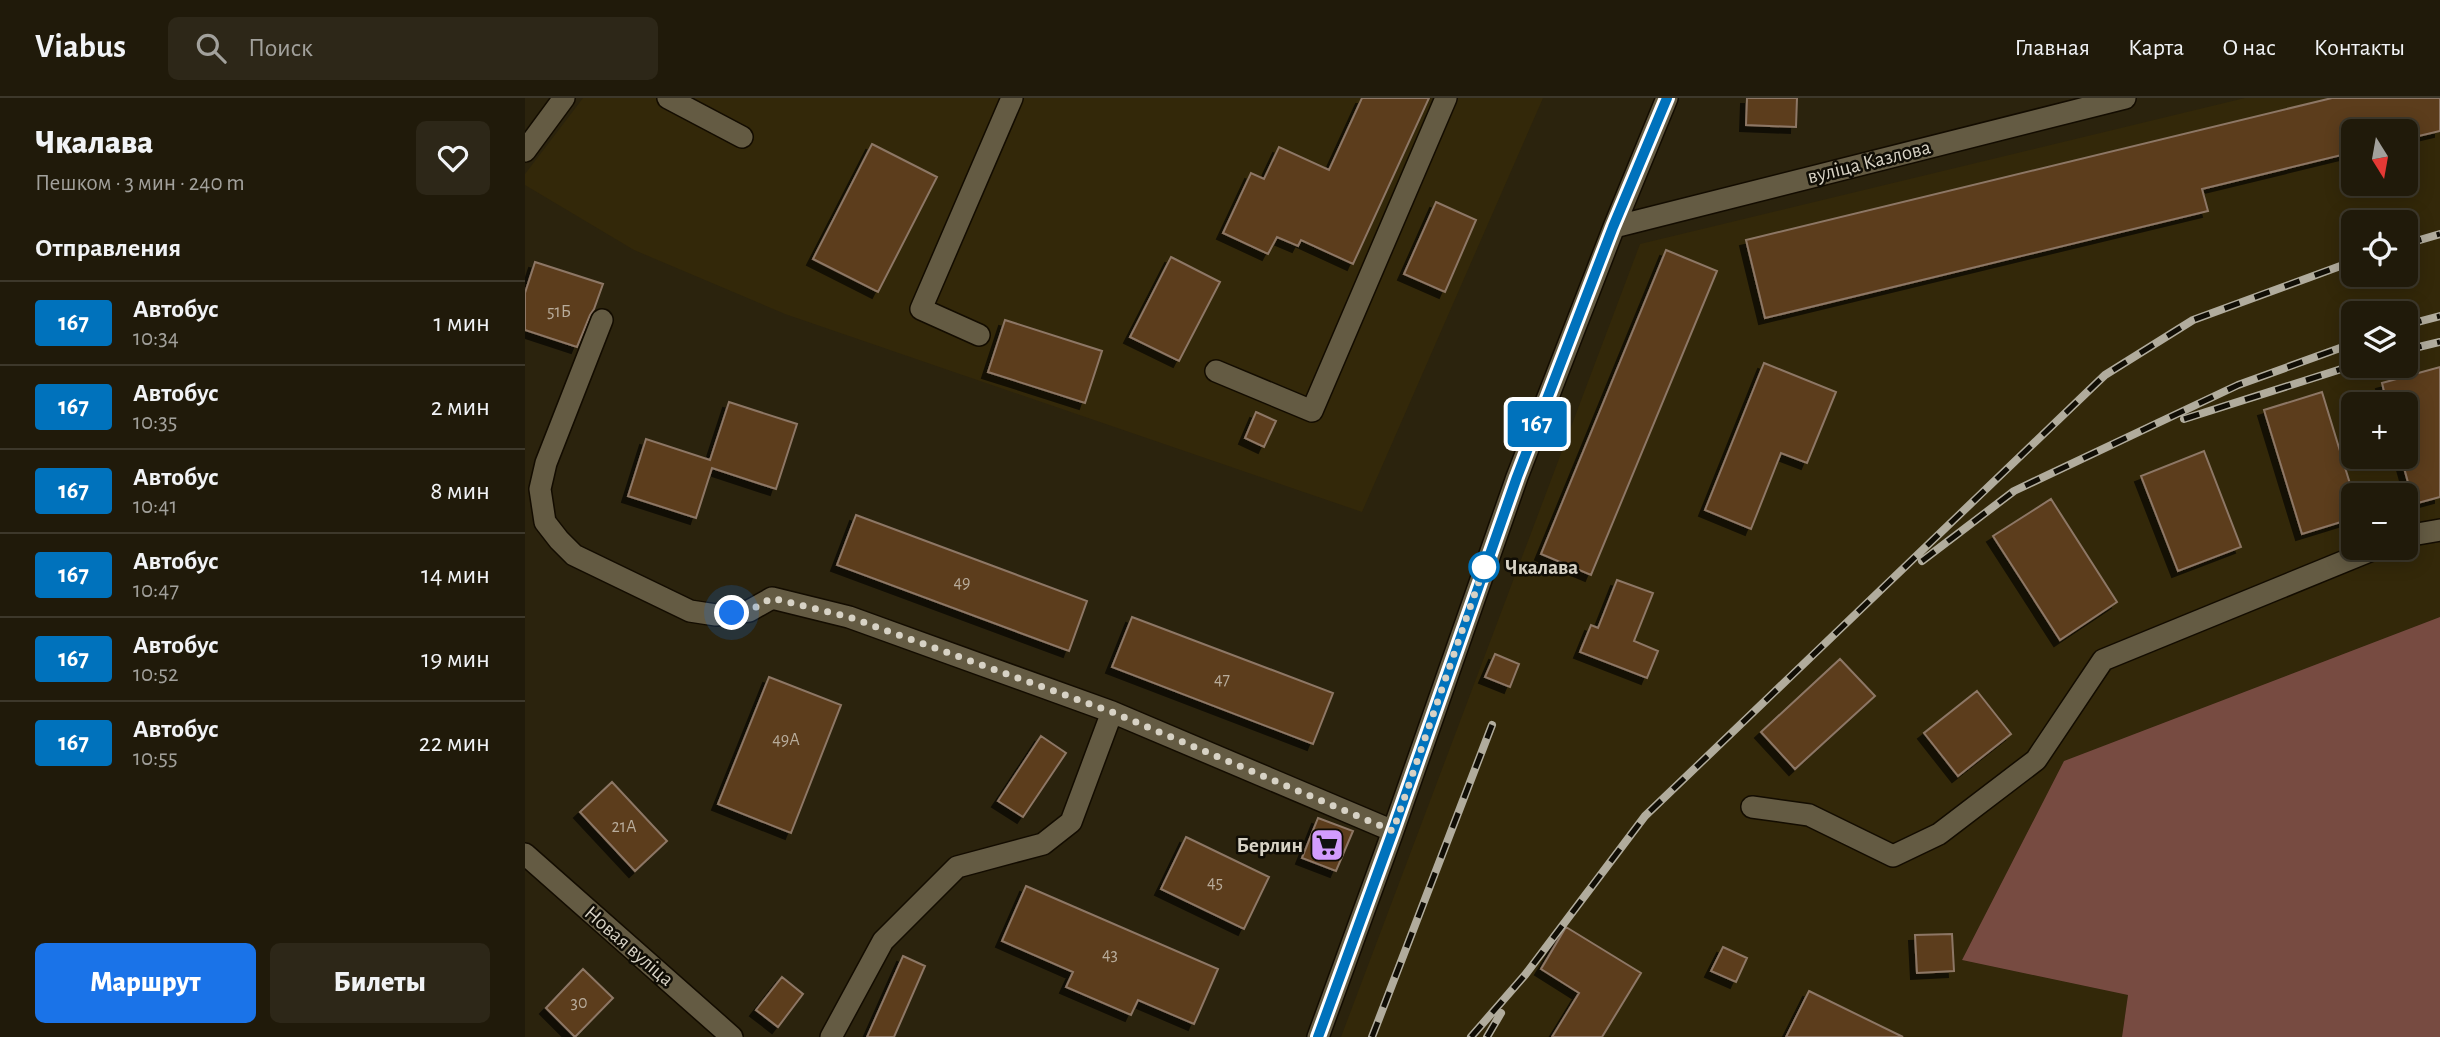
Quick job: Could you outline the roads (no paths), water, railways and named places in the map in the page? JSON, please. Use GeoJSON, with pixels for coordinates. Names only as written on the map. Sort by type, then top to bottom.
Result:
{"type":"FeatureCollection","features":[{"type":"Feature","properties":{"kind":"street"},"geometry":{"type":"LineString","coordinates":[[525,151],[564,98]]}},
{"type":"Feature","properties":{"kind":"street"},"geometry":{"type":"LineString","coordinates":[[668,98],[742,137]]}},
{"type":"Feature","properties":{"kind":"street"},"geometry":{"type":"LineString","coordinates":[[979,335],[921,309],[1012,98]]}},
{"type":"Feature","properties":{"kind":"street"},"geometry":{"type":"LineString","coordinates":[[1216,371],[1312,411],[1446,98]]}},
{"type":"Feature","properties":{"kind":"street"},"geometry":{"type":"LineString","coordinates":[[1318,1037],[1517,477],[1613,227],[1667,98]]}},
{"type":"Feature","properties":{"kind":"street","name":"вуліца Казлова"},"geometry":{"type":"LineString","coordinates":[[1613,227],[2125,98]]}},
{"type":"Feature","properties":{"kind":"street"},"geometry":{"type":"LineString","coordinates":[[602,320],[546,463],[540,489],[545,522],[575,555],[690,611],[716,615],[749,611],[772,598],[849,617],[1112,712],[1393,831]]}},
{"type":"Feature","properties":{"kind":"street"},"geometry":{"type":"LineString","coordinates":[[2418,534],[2440,530]]}},
{"type":"Feature","properties":{"kind":"street"},"geometry":{"type":"LineString","coordinates":[[1752,807],[1809,815],[1893,856],[1938,834],[2036,760],[2103,660],[2348,560]]}},
{"type":"Feature","properties":{"kind":"street"},"geometry":{"type":"LineString","coordinates":[[831,1037],[883,942],[957,867],[1043,844],[1071,822],[1112,712]]}},
{"type":"Feature","properties":{"kind":"street","name":"Новая вуліца"},"geometry":{"type":"LineString","coordinates":[[525,854],[732,1037]]}},
{"type":"Feature","properties":{"kind":"railway"},"geometry":{"type":"LineString","coordinates":[[2418,240],[2440,234]]}},
{"type":"Feature","properties":{"kind":"railway"},"geometry":{"type":"LineString","coordinates":[[1471,1037],[1525,975],[1645,816],[2105,375],[2193,320],[2341,266]]}},
{"type":"Feature","properties":{"kind":"railway"},"geometry":{"type":"LineString","coordinates":[[2418,322],[2440,316]]}},
{"type":"Feature","properties":{"kind":"railway"},"geometry":{"type":"LineString","coordinates":[[2418,347],[2440,342]]}},
{"type":"Feature","properties":{"kind":"railway"},"geometry":{"type":"LineString","coordinates":[[1922,561],[2014,491],[2238,385],[2341,348]]}},
{"type":"Feature","properties":{"kind":"railway"},"geometry":{"type":"LineString","coordinates":[[2184,419],[2341,369]]}},
{"type":"Feature","properties":{"kind":"railway"},"geometry":{"type":"LineString","coordinates":[[1372,1037],[1492,725]]}},
{"type":"Feature","properties":{"kind":"railway"},"geometry":{"type":"LineString","coordinates":[[1487,1037],[1501,1013]]}},
{"type":"Feature","properties":{"kind":"place","name":"Чкалава"},"geometry":{"type":"Point","coordinates":[1484,567]}},
{"type":"Feature","properties":{"kind":"place","name":"Берлин"},"geometry":{"type":"Point","coordinates":[1327,845]}}]}
